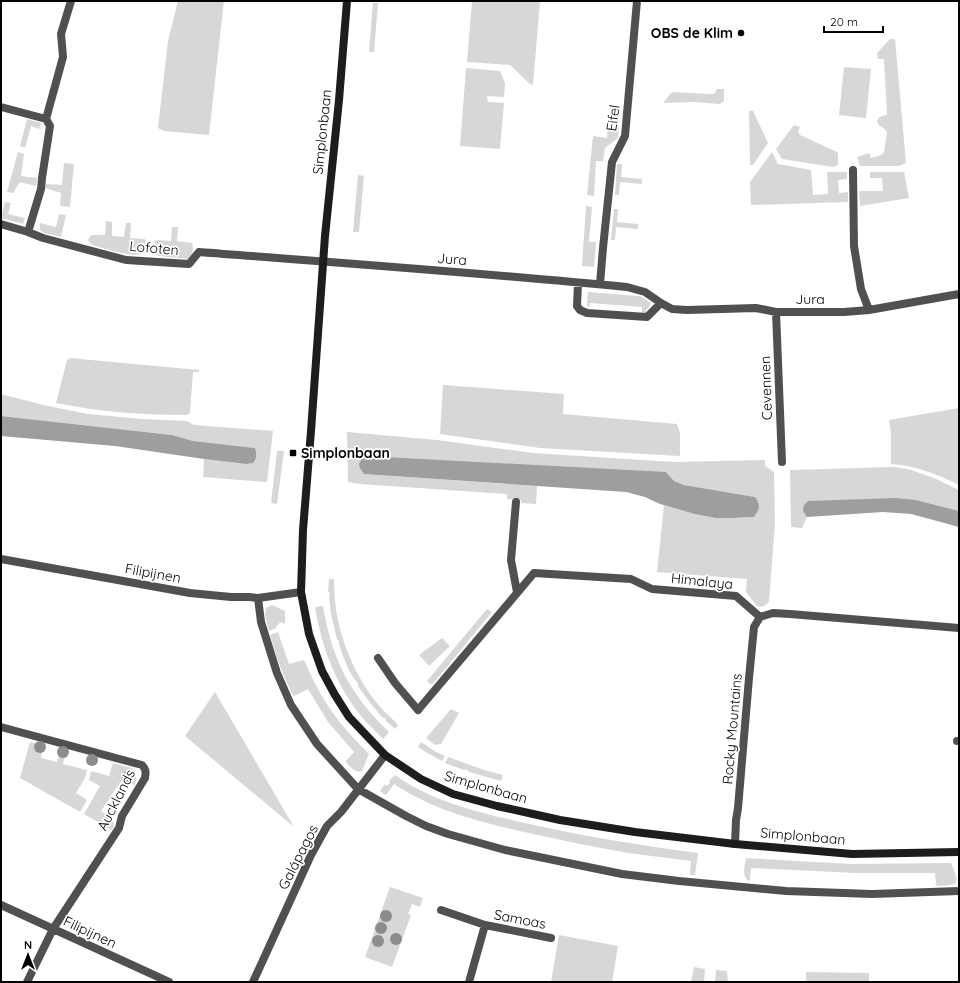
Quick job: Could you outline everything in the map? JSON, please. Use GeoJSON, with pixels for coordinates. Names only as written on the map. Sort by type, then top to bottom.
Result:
{"type":"FeatureCollection","features":[{"type":"Feature","properties":{"kind":"street"},"geometry":{"type":"LineString","coordinates":[[46,119],[63,57],[61,34],[71,1]]}},
{"type":"Feature","properties":{"kind":"street","name":"Simplonbaan"},"geometry":{"type":"LineString","coordinates":[[347,1],[323,262],[303,530],[301,592],[309,634],[322,671],[334,695],[350,717],[385,755],[421,779],[453,794],[497,806],[560,820],[635,832],[735,844],[852,854],[959,852]]}},
{"type":"Feature","properties":{"kind":"street","name":"Eifel"},"geometry":{"type":"LineString","coordinates":[[600,284],[612,162],[626,136],[637,1]]}},
{"type":"Feature","properties":{"kind":"street"},"geometry":{"type":"LineString","coordinates":[[1,106],[46,119],[50,126],[41,189],[28,232]]}},
{"type":"Feature","properties":{"kind":"street"},"geometry":{"type":"LineString","coordinates":[[853,170],[854,246],[861,289],[868,310]]}},
{"type":"Feature","properties":{"kind":"street","name":"Lofoten"},"geometry":{"type":"LineString","coordinates":[[1,224],[43,238],[126,260],[189,264],[199,252],[323,262]]}},
{"type":"Feature","properties":{"kind":"street","name":"Jura"},"geometry":{"type":"LineString","coordinates":[[323,262],[628,287],[645,292],[672,309],[687,310],[756,308],[776,312],[844,312],[868,310],[959,294]]}},
{"type":"Feature","properties":{"kind":"street"},"geometry":{"type":"LineString","coordinates":[[578,283],[577,306],[580,310],[588,313],[647,317],[661,303]]}},
{"type":"Feature","properties":{"kind":"street","name":"Cevennen"},"geometry":{"type":"LineString","coordinates":[[776,312],[782,462]]}},
{"type":"Feature","properties":{"kind":"street"},"geometry":{"type":"LineString","coordinates":[[516,502],[511,560],[517,592]]}},
{"type":"Feature","properties":{"kind":"street","name":"Filipijnen"},"geometry":{"type":"LineString","coordinates":[[1,559],[190,593],[231,597],[249,596],[258,598],[301,592]]}},
{"type":"Feature","properties":{"kind":"street","name":"Himalaya"},"geometry":{"type":"LineString","coordinates":[[378,658],[395,683],[418,710],[534,573],[631,580],[652,589],[736,596],[760,617]]}},
{"type":"Feature","properties":{"kind":"street"},"geometry":{"type":"LineString","coordinates":[[258,598],[262,622],[277,673],[291,705],[317,744],[358,789],[426,826],[448,834],[505,850],[622,874],[693,883],[786,891],[872,894],[959,892]]}},
{"type":"Feature","properties":{"kind":"street"},"geometry":{"type":"LineString","coordinates":[[760,617],[773,613],[959,628]]}},
{"type":"Feature","properties":{"kind":"street","name":"Rocky Mountains"},"geometry":{"type":"LineString","coordinates":[[735,844],[754,627],[760,617]]}},
{"type":"Feature","properties":{"kind":"street","name":"Aucklands"},"geometry":{"type":"LineString","coordinates":[[1,728],[142,765],[146,770],[145,778],[122,816],[119,828],[52,929]]}},
{"type":"Feature","properties":{"kind":"street","name":"Galápagos"},"geometry":{"type":"LineString","coordinates":[[253,982],[311,855],[327,826],[341,812],[385,755]]}},
{"type":"Feature","properties":{"kind":"street","name":"Filipijnen"},"geometry":{"type":"LineString","coordinates":[[1,905],[169,982]]}},
{"type":"Feature","properties":{"kind":"street","name":"Samoas"},"geometry":{"type":"LineString","coordinates":[[441,910],[485,925],[551,938]]}},
{"type":"Feature","properties":{"kind":"street","name":"Samoas"},"geometry":{"type":"LineString","coordinates":[[469,982],[485,925]]}},
{"type":"Feature","properties":{"kind":"street"},"geometry":{"type":"LineString","coordinates":[[28,982],[52,929]]}},
{"type":"Feature","properties":{"kind":"shaded area"},"geometry":{"type":"Polygon","coordinates":[[[178,1],[224,1],[209,135],[164,131],[158,128],[168,41],[178,1]]]}},
{"type":"Feature","properties":{"kind":"shaded area"},"geometry":{"type":"Polygon","coordinates":[[[472,1],[540,1],[533,85],[530,84],[510,65],[467,62],[472,1]]]}},
{"type":"Feature","properties":{"kind":"shaded area"},"geometry":{"type":"Polygon","coordinates":[[[373,3],[378,3],[374,52],[369,52],[373,3]]]}},
{"type":"Feature","properties":{"kind":"shaded area"},"geometry":{"type":"Polygon","coordinates":[[[890,39],[895,39],[906,163],[899,166],[860,166],[857,157],[869,153],[871,158],[881,155],[884,152],[887,132],[877,122],[879,117],[887,115],[884,59],[878,59],[877,53],[890,39]]]}},
{"type":"Feature","properties":{"kind":"shaded area"},"geometry":{"type":"Polygon","coordinates":[[[844,67],[871,69],[866,118],[839,115],[844,67]]]}},
{"type":"Feature","properties":{"kind":"shaded area"},"geometry":{"type":"Polygon","coordinates":[[[466,68],[500,71],[505,83],[504,97],[487,96],[488,102],[504,103],[500,149],[460,146],[466,68]]]}},
{"type":"Feature","properties":{"kind":"shaded area"},"geometry":{"type":"Polygon","coordinates":[[[717,89],[724,89],[724,101],[720,104],[694,102],[663,103],[673,92],[714,94],[717,89]]]}},
{"type":"Feature","properties":{"kind":"shaded area"},"geometry":{"type":"Polygon","coordinates":[[[749,111],[753,111],[768,143],[753,165],[750,165],[749,111]]]}},
{"type":"Feature","properties":{"kind":"shaded area"},"geometry":{"type":"Polygon","coordinates":[[[27,119],[41,123],[39,129],[31,126],[25,148],[20,146],[27,119]]]}},
{"type":"Feature","properties":{"kind":"shaded area"},"geometry":{"type":"Polygon","coordinates":[[[608,125],[619,126],[618,138],[605,148],[603,161],[596,161],[594,196],[587,195],[593,136],[607,138],[608,125]]]}},
{"type":"Feature","properties":{"kind":"shaded area"},"geometry":{"type":"Polygon","coordinates":[[[794,125],[800,127],[798,132],[800,135],[837,152],[838,165],[833,167],[782,159],[776,149],[794,125]]]}},
{"type":"Feature","properties":{"kind":"shaded area"},"geometry":{"type":"Polygon","coordinates":[[[18,152],[24,154],[21,176],[37,178],[36,186],[20,182],[13,193],[7,192],[18,152]]]}},
{"type":"Feature","properties":{"kind":"shaded area"},"geometry":{"type":"Polygon","coordinates":[[[772,152],[778,164],[811,170],[813,195],[828,194],[827,172],[847,172],[847,179],[838,180],[839,193],[848,192],[848,202],[751,205],[750,182],[772,152]]]}},
{"type":"Feature","properties":{"kind":"shaded area"},"geometry":{"type":"Polygon","coordinates":[[[64,163],[74,164],[70,207],[60,206],[61,193],[45,188],[46,184],[62,185],[64,163]]]}},
{"type":"Feature","properties":{"kind":"shaded area"},"geometry":{"type":"Polygon","coordinates":[[[617,164],[622,164],[621,177],[642,179],[642,184],[620,182],[619,195],[615,195],[617,164]]]}},
{"type":"Feature","properties":{"kind":"shaded area"},"geometry":{"type":"Polygon","coordinates":[[[870,172],[904,172],[909,198],[860,206],[859,191],[883,191],[882,178],[870,178],[870,172]]]}},
{"type":"Feature","properties":{"kind":"shaded area"},"geometry":{"type":"Polygon","coordinates":[[[358,175],[364,176],[359,232],[353,232],[358,175]]]}},
{"type":"Feature","properties":{"kind":"shaded area"},"geometry":{"type":"Polygon","coordinates":[[[5,202],[11,203],[8,214],[25,218],[23,224],[1,218],[5,202]]]}},
{"type":"Feature","properties":{"kind":"shaded area"},"geometry":{"type":"Polygon","coordinates":[[[586,206],[592,207],[589,242],[596,242],[594,267],[582,266],[586,206]]]}},
{"type":"Feature","properties":{"kind":"shaded area"},"geometry":{"type":"Polygon","coordinates":[[[614,209],[618,209],[617,222],[638,224],[638,229],[616,227],[615,240],[611,240],[614,209]]]}},
{"type":"Feature","properties":{"kind":"shaded area"},"geometry":{"type":"Polygon","coordinates":[[[59,214],[66,215],[61,237],[44,233],[40,230],[40,223],[56,227],[59,214]]]}},
{"type":"Feature","properties":{"kind":"shaded area"},"geometry":{"type":"Polygon","coordinates":[[[106,221],[112,222],[112,236],[124,237],[126,223],[131,223],[130,238],[146,240],[144,253],[139,255],[126,254],[92,245],[88,240],[91,235],[105,235],[106,221]]]}},
{"type":"Feature","properties":{"kind":"shaded area"},"geometry":{"type":"Polygon","coordinates":[[[172,227],[178,227],[177,241],[192,243],[193,252],[188,259],[159,256],[156,253],[155,241],[171,241],[172,227]]]}},
{"type":"Feature","properties":{"kind":"shaded area"},"geometry":{"type":"Polygon","coordinates":[[[588,292],[638,296],[651,303],[645,313],[642,312],[642,307],[590,303],[588,307],[588,292]]]}},
{"type":"Feature","properties":{"kind":"shaded area"},"geometry":{"type":"Polygon","coordinates":[[[70,358],[199,370],[199,372],[193,372],[190,413],[187,415],[138,414],[89,409],[56,403],[67,360],[70,358]]]}},
{"type":"Feature","properties":{"kind":"shaded area"},"geometry":{"type":"Polygon","coordinates":[[[443,385],[564,394],[563,414],[677,424],[680,433],[680,456],[540,448],[440,434],[443,385]]]}},
{"type":"Feature","properties":{"kind":"shaded area"},"geometry":{"type":"Polygon","coordinates":[[[1,394],[43,405],[88,414],[187,421],[194,425],[273,431],[267,482],[203,477],[204,459],[250,464],[257,456],[255,448],[193,441],[172,435],[1,416],[1,394]]]}},
{"type":"Feature","properties":{"kind":"shaded area"},"geometry":{"type":"Polygon","coordinates":[[[959,408],[959,485],[926,471],[891,464],[891,434],[889,420],[959,408]]]}},
{"type":"Feature","properties":{"kind":"shaded area"},"geometry":{"type":"Polygon","coordinates":[[[1,416],[172,435],[193,441],[255,448],[256,456],[253,463],[247,464],[115,446],[1,436],[1,416]]]}},
{"type":"Feature","properties":{"kind":"shaded area"},"geometry":{"type":"Polygon","coordinates":[[[347,432],[437,440],[533,453],[674,462],[765,460],[765,466],[774,472],[775,524],[769,601],[764,606],[757,606],[746,592],[747,579],[657,572],[664,505],[676,509],[732,518],[754,517],[759,507],[755,497],[684,485],[674,481],[666,472],[364,474],[537,486],[536,504],[521,503],[521,500],[507,499],[507,494],[360,484],[348,482],[347,432]]]}},
{"type":"Feature","properties":{"kind":"shaded area"},"geometry":{"type":"Polygon","coordinates":[[[277,451],[284,451],[277,504],[271,503],[277,451]]]}},
{"type":"Feature","properties":{"kind":"shaded area"},"geometry":{"type":"Polygon","coordinates":[[[365,456],[666,472],[674,481],[684,485],[755,497],[759,507],[754,517],[716,518],[695,514],[660,504],[645,497],[626,492],[364,474],[359,465],[365,456]]]}},
{"type":"Feature","properties":{"kind":"shaded area"},"geometry":{"type":"Polygon","coordinates":[[[894,467],[908,469],[934,478],[959,490],[959,511],[916,500],[803,511],[807,517],[802,528],[791,527],[790,470],[894,467]]]}},
{"type":"Feature","properties":{"kind":"shaded area"},"geometry":{"type":"Polygon","coordinates":[[[896,498],[916,500],[959,511],[959,527],[911,514],[883,512],[807,517],[803,511],[804,505],[808,501],[896,498]]]}},
{"type":"Feature","properties":{"kind":"shaded area"},"geometry":{"type":"Polygon","coordinates":[[[329,579],[334,579],[336,610],[347,651],[367,690],[398,725],[395,729],[371,704],[358,686],[358,683],[347,665],[337,639],[331,614],[330,594],[328,591],[329,579]]]}},
{"type":"Feature","properties":{"kind":"shaded area"},"geometry":{"type":"Polygon","coordinates":[[[272,605],[285,611],[285,623],[283,624],[282,622],[278,624],[276,626],[277,628],[269,631],[265,615],[266,608],[272,605]]]}},
{"type":"Feature","properties":{"kind":"shaded area"},"geometry":{"type":"Polygon","coordinates":[[[323,606],[332,643],[338,660],[353,690],[375,718],[389,732],[383,739],[357,711],[340,684],[333,669],[322,639],[315,607],[323,606]]]}},
{"type":"Feature","properties":{"kind":"shaded area"},"geometry":{"type":"Polygon","coordinates":[[[487,609],[492,612],[432,685],[427,681],[487,609]]]}},
{"type":"Feature","properties":{"kind":"shaded area"},"geometry":{"type":"Polygon","coordinates":[[[278,632],[289,664],[304,660],[324,700],[348,732],[369,754],[362,771],[351,768],[346,762],[354,752],[328,722],[308,689],[294,696],[293,695],[280,666],[270,635],[278,632]]]}},
{"type":"Feature","properties":{"kind":"shaded area"},"geometry":{"type":"Polygon","coordinates":[[[442,638],[450,646],[429,666],[419,655],[442,638]]]}},
{"type":"Feature","properties":{"kind":"shaded area"},"geometry":{"type":"Polygon","coordinates":[[[215,692],[294,827],[185,736],[215,692]]]}},
{"type":"Feature","properties":{"kind":"shaded area"},"geometry":{"type":"Polygon","coordinates":[[[451,709],[459,713],[441,744],[435,745],[426,738],[451,709]]]}},
{"type":"Feature","properties":{"kind":"shaded area"},"geometry":{"type":"Polygon","coordinates":[[[30,742],[43,745],[41,758],[57,762],[61,750],[63,750],[66,752],[63,764],[87,770],[85,778],[76,793],[87,800],[80,812],[20,778],[30,742]]]}},
{"type":"Feature","properties":{"kind":"shaded area"},"geometry":{"type":"Polygon","coordinates":[[[421,742],[445,756],[442,761],[418,747],[421,742]]]}},
{"type":"Feature","properties":{"kind":"shaded area"},"geometry":{"type":"Polygon","coordinates":[[[448,757],[503,775],[501,781],[469,772],[466,769],[464,770],[445,763],[448,757]]]}},
{"type":"Feature","properties":{"kind":"shaded area"},"geometry":{"type":"Polygon","coordinates":[[[113,763],[132,768],[136,781],[134,785],[123,778],[101,811],[112,818],[114,826],[112,830],[84,814],[100,786],[89,780],[91,771],[109,776],[113,763]]]}},
{"type":"Feature","properties":{"kind":"shaded area"},"geometry":{"type":"Polygon","coordinates":[[[395,775],[423,792],[453,804],[484,813],[584,835],[698,853],[695,875],[690,875],[691,861],[628,853],[556,839],[479,821],[427,802],[394,784],[385,795],[380,791],[385,784],[386,786],[390,783],[389,781],[395,775]]]}},
{"type":"Feature","properties":{"kind":"shaded area"},"geometry":{"type":"Polygon","coordinates":[[[746,858],[850,864],[951,863],[957,880],[954,884],[937,886],[935,873],[856,873],[751,868],[749,881],[744,874],[746,858]]]}},
{"type":"Feature","properties":{"kind":"shaded area"},"geometry":{"type":"Polygon","coordinates":[[[390,887],[423,898],[420,907],[412,904],[408,914],[411,915],[392,967],[365,957],[390,887]]]}},
{"type":"Feature","properties":{"kind":"shaded area"},"geometry":{"type":"Polygon","coordinates":[[[559,935],[618,946],[612,982],[551,982],[559,935]]]}},
{"type":"Feature","properties":{"kind":"shaded area"},"geometry":{"type":"Polygon","coordinates":[[[694,967],[705,969],[704,982],[691,982],[694,967]]]}},
{"type":"Feature","properties":{"kind":"shaded area"},"geometry":{"type":"Polygon","coordinates":[[[716,970],[727,971],[728,982],[715,982],[716,970]]]}},
{"type":"Feature","properties":{"kind":"shaded area"},"geometry":{"type":"Polygon","coordinates":[[[806,972],[869,973],[869,982],[806,982],[806,972]]]}},
{"type":"Feature","properties":{"kind":"place","name":"OBS de Klim"},"geometry":{"type":"Point","coordinates":[741,33]}},
{"type":"Feature","properties":{"kind":"place","name":"Simplonbaan"},"geometry":{"type":"Point","coordinates":[293,453]}}]}
